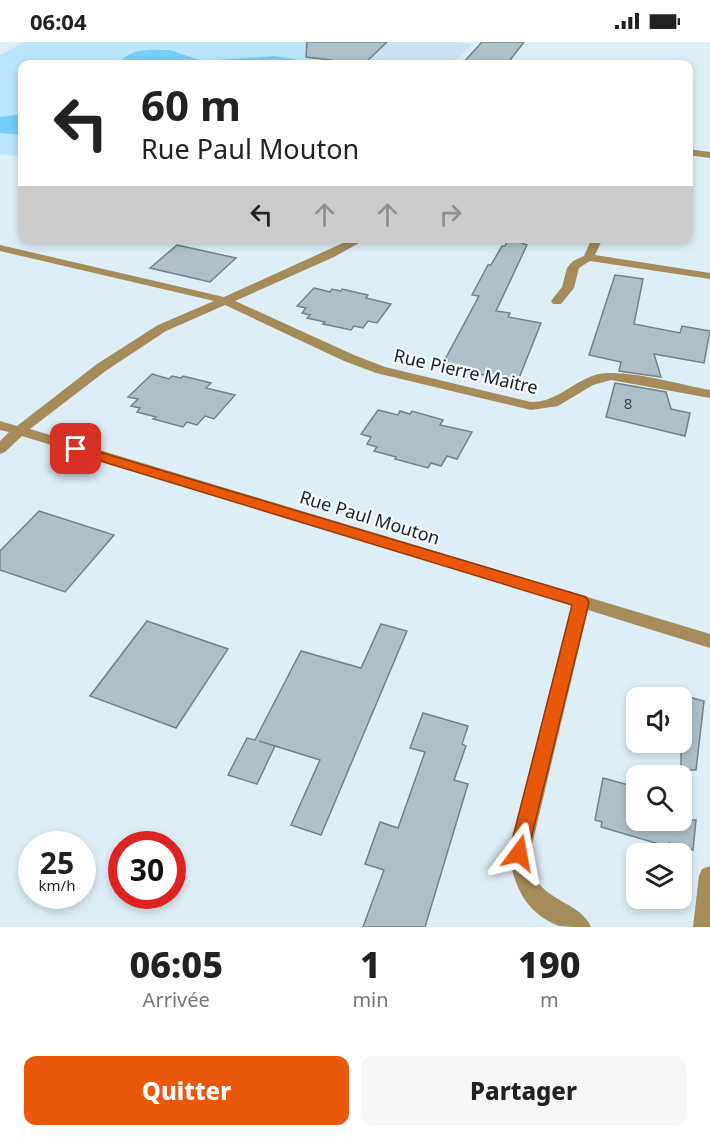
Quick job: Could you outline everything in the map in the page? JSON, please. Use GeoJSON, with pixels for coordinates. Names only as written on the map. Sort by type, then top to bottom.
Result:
{"type":"FeatureCollection","features":[{"type":"Feature","properties":{"kind":"street"},"geometry":{"type":"LineString","coordinates":[[693,153],[710,155]]}},
{"type":"Feature","properties":{"kind":"street"},"geometry":{"type":"LineString","coordinates":[[0,449],[19,431],[102,367],[162,328],[353,243]]}},
{"type":"Feature","properties":{"kind":"street"},"geometry":{"type":"LineString","coordinates":[[588,258],[596,243]]}},
{"type":"Feature","properties":{"kind":"street","name":"Rue Pierre Maitre"},"geometry":{"type":"LineString","coordinates":[[0,248],[224,300],[349,358],[381,370],[531,406],[541,407],[557,403],[590,380],[611,376],[708,392]]}},
{"type":"Feature","properties":{"kind":"street"},"geometry":{"type":"LineString","coordinates":[[557,301],[568,288],[577,263],[588,258],[602,258],[710,276]]}},
{"type":"Feature","properties":{"kind":"street","name":"Rue Paul Mouton"},"geometry":{"type":"LineString","coordinates":[[0,425],[710,640]]}},
{"type":"Feature","properties":{"kind":"street"},"geometry":{"type":"LineString","coordinates":[[580,927],[540,901],[525,882],[519,853],[581,602]]}},
{"type":"Feature","properties":{"kind":"street"},"geometry":{"type":"LineString","coordinates":[[704,927],[710,876]]}},
{"type":"Feature","properties":{"kind":"shaded area"},"geometry":{"type":"Polygon","coordinates":[[[25,42],[341,42],[321,59],[323,60],[18,60],[18,156],[0,154],[0,55],[25,42]]]}},
{"type":"Feature","properties":{"kind":"shaded area"},"geometry":{"type":"Polygon","coordinates":[[[341,42],[459,42],[471,45],[456,60],[321,59],[341,42]]]}},
{"type":"Feature","properties":{"kind":"water"},"geometry":{"type":"Polygon","coordinates":[[[170,50],[199,60],[122,60],[131,53],[170,50]]]}},
{"type":"Feature","properties":{"kind":"water"},"geometry":{"type":"Polygon","coordinates":[[[275,56],[298,60],[217,60],[275,56]]]}},
{"type":"Feature","properties":{"kind":"water"},"geometry":{"type":"Polygon","coordinates":[[[18,115],[18,135],[0,133],[0,117],[18,115]]]}},
{"type":"Feature","properties":{"kind":"building"},"geometry":{"type":"Polygon","coordinates":[[[307,42],[387,42],[368,60],[306,57],[307,42]]]}},
{"type":"Feature","properties":{"kind":"building"},"geometry":{"type":"Polygon","coordinates":[[[482,42],[524,42],[510,60],[466,60],[482,42]]]}},
{"type":"Feature","properties":{"kind":"building"},"geometry":{"type":"Polygon","coordinates":[[[506,243],[527,245],[496,311],[510,313],[508,317],[541,323],[517,383],[442,365],[479,296],[472,295],[488,265],[491,265],[502,246],[506,243]]]}},
{"type":"Feature","properties":{"kind":"building"},"geometry":{"type":"Polygon","coordinates":[[[177,245],[236,258],[210,282],[150,268],[177,245]]]}},
{"type":"Feature","properties":{"kind":"building"},"geometry":{"type":"Polygon","coordinates":[[[615,275],[643,279],[634,324],[680,333],[682,326],[710,331],[704,363],[654,354],[661,377],[619,371],[621,362],[589,355],[615,275]]]}},
{"type":"Feature","properties":{"kind":"building"},"geometry":{"type":"Polygon","coordinates":[[[314,288],[330,292],[332,289],[341,291],[342,289],[368,295],[366,298],[391,304],[377,323],[368,321],[363,328],[354,326],[351,330],[323,324],[325,322],[307,318],[310,315],[302,313],[306,308],[297,306],[314,288]]]}},
{"type":"Feature","properties":{"kind":"building"},"geometry":{"type":"Polygon","coordinates":[[[152,374],[169,379],[172,376],[181,378],[183,376],[211,383],[206,388],[235,395],[214,419],[205,416],[197,425],[187,422],[183,427],[153,419],[156,417],[137,412],[140,408],[131,406],[138,399],[128,397],[152,374]]]}},
{"type":"Feature","properties":{"kind":"building"},"geometry":{"type":"Polygon","coordinates":[[[615,383],[666,392],[671,409],[690,413],[685,436],[606,417],[615,383]]]}},
{"type":"Feature","properties":{"kind":"building"},"geometry":{"type":"Polygon","coordinates":[[[378,410],[398,415],[400,411],[410,414],[412,411],[443,420],[440,425],[472,432],[457,459],[447,456],[441,466],[431,463],[428,468],[374,451],[377,447],[367,444],[371,437],[361,434],[378,410]]]}},
{"type":"Feature","properties":{"kind":"building"},"geometry":{"type":"Polygon","coordinates":[[[39,511],[114,535],[65,592],[0,570],[0,551],[39,511]]]}},
{"type":"Feature","properties":{"kind":"building"},"geometry":{"type":"Polygon","coordinates":[[[147,621],[228,649],[176,728],[90,696],[147,621]]]}},
{"type":"Feature","properties":{"kind":"building"},"geometry":{"type":"Polygon","coordinates":[[[381,624],[407,631],[321,835],[291,825],[320,760],[259,741],[275,746],[257,784],[228,775],[247,738],[255,740],[301,651],[361,668],[381,624]]]}},
{"type":"Feature","properties":{"kind":"building"},"geometry":{"type":"Polygon","coordinates":[[[692,698],[704,701],[696,770],[692,770],[692,765],[681,765],[681,753],[692,753],[692,698]]]}},
{"type":"Feature","properties":{"kind":"building"},"geometry":{"type":"Polygon","coordinates":[[[423,713],[468,726],[462,744],[466,746],[454,780],[468,784],[425,927],[363,927],[384,870],[365,864],[380,822],[398,828],[425,752],[410,748],[423,713]]]}},
{"type":"Feature","properties":{"kind":"building"},"geometry":{"type":"Polygon","coordinates":[[[603,778],[626,784],[626,831],[692,831],[692,820],[696,820],[693,850],[692,843],[655,843],[601,827],[602,822],[595,820],[603,778]]]}},
{"type":"Feature","properties":{"kind":"route"},"geometry":{"type":"LineString","coordinates":[[76,449],[581,602],[519,853]]}}]}
